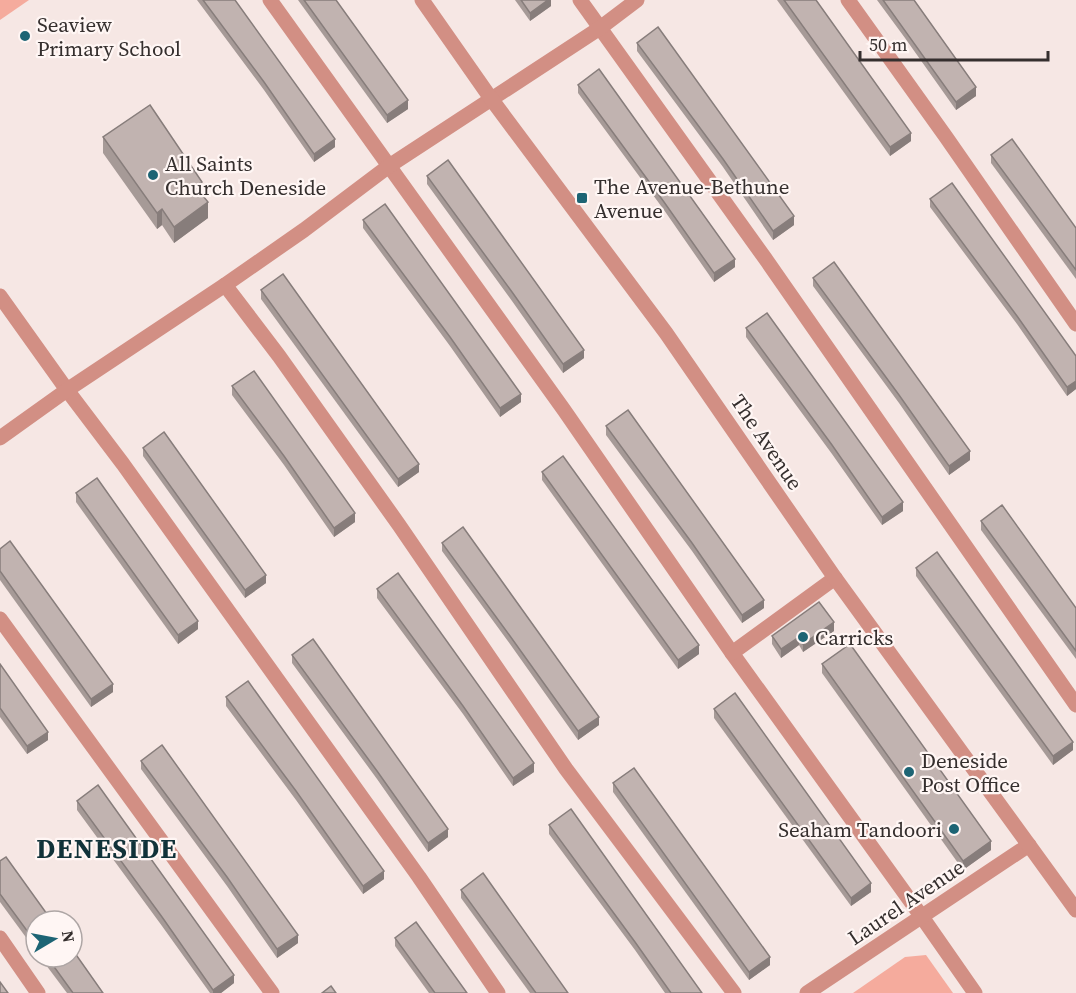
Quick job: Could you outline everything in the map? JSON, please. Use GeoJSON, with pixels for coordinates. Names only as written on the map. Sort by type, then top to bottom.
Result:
{"type":"FeatureCollection","features":[{"type":"Feature","properties":{"kind":"street"},"geometry":{"type":"LineString","coordinates":[[270,0],[564,410],[732,653],[975,993]]}},
{"type":"Feature","properties":{"kind":"street","name":"The Avenue"},"geometry":{"type":"LineString","coordinates":[[422,0],[492,100],[666,333],[835,578],[1076,910]]}},
{"type":"Feature","properties":{"kind":"street"},"geometry":{"type":"LineString","coordinates":[[580,0],[767,261],[1076,705]]}},
{"type":"Feature","properties":{"kind":"street"},"geometry":{"type":"LineString","coordinates":[[0,438],[304,230],[389,166],[600,28],[637,0]]}},
{"type":"Feature","properties":{"kind":"street"},"geometry":{"type":"LineString","coordinates":[[848,0],[946,136],[1076,324]]}},
{"type":"Feature","properties":{"kind":"street"},"geometry":{"type":"LineString","coordinates":[[225,285],[279,356],[392,516],[566,769],[734,993]]}},
{"type":"Feature","properties":{"kind":"street"},"geometry":{"type":"LineString","coordinates":[[0,296],[123,464],[418,877],[498,993]]}},
{"type":"Feature","properties":{"kind":"street"},"geometry":{"type":"LineString","coordinates":[[732,653],[835,578]]}},
{"type":"Feature","properties":{"kind":"street"},"geometry":{"type":"LineString","coordinates":[[0,619],[272,993]]}},
{"type":"Feature","properties":{"kind":"street","name":"Laurel Avenue"},"geometry":{"type":"LineString","coordinates":[[807,993],[1029,845]]}},
{"type":"Feature","properties":{"kind":"street"},"geometry":{"type":"LineString","coordinates":[[0,938],[38,993]]}},
{"type":"Feature","properties":{"kind":"shaded area"},"geometry":{"type":"Polygon","coordinates":[[[0,0],[29,0],[0,20],[0,0]]]}},
{"type":"Feature","properties":{"kind":"shaded area"},"geometry":{"type":"Polygon","coordinates":[[[926,955],[953,993],[853,993],[905,957],[926,955]]]}},
{"type":"Feature","properties":{"kind":"building"},"geometry":{"type":"Polygon","coordinates":[[[203,0],[235,0],[335,139],[314,154],[203,0]]]}},
{"type":"Feature","properties":{"kind":"building"},"geometry":{"type":"Polygon","coordinates":[[[304,0],[336,0],[408,100],[387,115],[304,0]]]}},
{"type":"Feature","properties":{"kind":"building"},"geometry":{"type":"Polygon","coordinates":[[[521,0],[548,0],[530,13],[521,0]]]}},
{"type":"Feature","properties":{"kind":"building"},"geometry":{"type":"Polygon","coordinates":[[[784,0],[816,0],[911,133],[890,147],[784,0]]]}},
{"type":"Feature","properties":{"kind":"building"},"geometry":{"type":"Polygon","coordinates":[[[883,0],[914,0],[976,87],[956,102],[883,0]]]}},
{"type":"Feature","properties":{"kind":"building"},"geometry":{"type":"Polygon","coordinates":[[[658,27],[794,216],[773,231],[637,43],[658,27]]]}},
{"type":"Feature","properties":{"kind":"building"},"geometry":{"type":"Polygon","coordinates":[[[599,69],[735,259],[714,273],[578,85],[599,69]]]}},
{"type":"Feature","properties":{"kind":"building","name":"All Saints Church Deneside"},"geometry":{"type":"Polygon","coordinates":[[[150,105],[202,182],[195,186],[208,202],[174,227],[162,209],[157,213],[103,137],[150,105]]]}},
{"type":"Feature","properties":{"kind":"building"},"geometry":{"type":"Polygon","coordinates":[[[1012,139],[1076,228],[1076,270],[991,155],[1012,139]]]}},
{"type":"Feature","properties":{"kind":"building"},"geometry":{"type":"Polygon","coordinates":[[[448,160],[584,350],[563,364],[427,176],[448,160]]]}},
{"type":"Feature","properties":{"kind":"building"},"geometry":{"type":"Polygon","coordinates":[[[952,183],[1076,356],[1076,381],[1067,387],[930,199],[952,183]]]}},
{"type":"Feature","properties":{"kind":"building"},"geometry":{"type":"Polygon","coordinates":[[[385,204],[521,394],[500,408],[363,220],[385,204]]]}},
{"type":"Feature","properties":{"kind":"building"},"geometry":{"type":"Polygon","coordinates":[[[834,262],[970,451],[949,466],[813,278],[834,262]]]}},
{"type":"Feature","properties":{"kind":"building"},"geometry":{"type":"Polygon","coordinates":[[[283,274],[419,464],[398,479],[261,290],[283,274]]]}},
{"type":"Feature","properties":{"kind":"building"},"geometry":{"type":"Polygon","coordinates":[[[767,313],[903,502],[882,517],[746,328],[767,313]]]}},
{"type":"Feature","properties":{"kind":"building"},"geometry":{"type":"Polygon","coordinates":[[[254,371],[355,513],[334,528],[232,386],[254,371]]]}},
{"type":"Feature","properties":{"kind":"building"},"geometry":{"type":"Polygon","coordinates":[[[628,410],[764,600],[742,615],[606,426],[628,410]]]}},
{"type":"Feature","properties":{"kind":"building"},"geometry":{"type":"Polygon","coordinates":[[[164,432],[266,575],[245,590],[143,448],[164,432]]]}},
{"type":"Feature","properties":{"kind":"building"},"geometry":{"type":"Polygon","coordinates":[[[563,456],[699,645],[678,660],[542,472],[563,456]]]}},
{"type":"Feature","properties":{"kind":"building"},"geometry":{"type":"Polygon","coordinates":[[[97,478],[198,621],[178,635],[76,493],[97,478]]]}},
{"type":"Feature","properties":{"kind":"building"},"geometry":{"type":"Polygon","coordinates":[[[1002,505],[1076,608],[1076,651],[981,521],[1002,505]]]}},
{"type":"Feature","properties":{"kind":"building"},"geometry":{"type":"Polygon","coordinates":[[[463,527],[599,717],[578,731],[442,543],[463,527]]]}},
{"type":"Feature","properties":{"kind":"building"},"geometry":{"type":"Polygon","coordinates":[[[10,541],[113,684],[91,699],[0,571],[0,549],[10,541]]]}},
{"type":"Feature","properties":{"kind":"building"},"geometry":{"type":"Polygon","coordinates":[[[937,552],[1073,742],[1053,756],[916,568],[937,552]]]}},
{"type":"Feature","properties":{"kind":"building"},"geometry":{"type":"Polygon","coordinates":[[[398,573],[534,763],[513,778],[377,589],[398,573]]]}},
{"type":"Feature","properties":{"kind":"building","name":"Carricks"},"geometry":{"type":"Polygon","coordinates":[[[819,602],[834,622],[803,644],[799,637],[781,649],[772,636],[819,602]]]}},
{"type":"Feature","properties":{"kind":"building"},"geometry":{"type":"Polygon","coordinates":[[[313,639],[448,829],[428,843],[292,655],[313,639]]]}},
{"type":"Feature","properties":{"kind":"building"},"geometry":{"type":"Polygon","coordinates":[[[850,644],[991,841],[963,861],[822,664],[850,644]]]}},
{"type":"Feature","properties":{"kind":"building"},"geometry":{"type":"Polygon","coordinates":[[[0,664],[48,732],[27,746],[0,708],[0,664]]]}},
{"type":"Feature","properties":{"kind":"building"},"geometry":{"type":"Polygon","coordinates":[[[248,681],[384,871],[363,886],[226,697],[248,681]]]}},
{"type":"Feature","properties":{"kind":"building"},"geometry":{"type":"Polygon","coordinates":[[[735,693],[871,883],[851,898],[714,709],[735,693]]]}},
{"type":"Feature","properties":{"kind":"building"},"geometry":{"type":"Polygon","coordinates":[[[162,745],[298,935],[277,949],[141,761],[162,745]]]}},
{"type":"Feature","properties":{"kind":"building"},"geometry":{"type":"Polygon","coordinates":[[[634,768],[770,957],[749,972],[613,783],[634,768]]]}},
{"type":"Feature","properties":{"kind":"building"},"geometry":{"type":"Polygon","coordinates":[[[98,785],[234,975],[213,990],[77,801],[98,785]]]}},
{"type":"Feature","properties":{"kind":"building"},"geometry":{"type":"Polygon","coordinates":[[[571,809],[702,993],[671,993],[549,825],[571,809]]]}},
{"type":"Feature","properties":{"kind":"building"},"geometry":{"type":"Polygon","coordinates":[[[6,857],[43,909],[24,909],[24,927],[0,894],[0,861],[6,857]]]}},
{"type":"Feature","properties":{"kind":"building"},"geometry":{"type":"Polygon","coordinates":[[[483,873],[568,993],[536,993],[461,890],[483,873]]]}},
{"type":"Feature","properties":{"kind":"building"},"geometry":{"type":"Polygon","coordinates":[[[416,922],[467,993],[435,993],[395,938],[416,922]]]}},
{"type":"Feature","properties":{"kind":"building"},"geometry":{"type":"Polygon","coordinates":[[[84,966],[103,993],[73,993],[56,969],[84,969],[84,966]]]}},
{"type":"Feature","properties":{"kind":"building"},"geometry":{"type":"Polygon","coordinates":[[[0,982],[8,993],[0,993],[0,982]]]}},
{"type":"Feature","properties":{"kind":"building"},"geometry":{"type":"Polygon","coordinates":[[[331,986],[336,993],[322,993],[331,986]]]}},
{"type":"Feature","properties":{"kind":"place","name":"Seaview Primary School"},"geometry":{"type":"Point","coordinates":[25,36]}},
{"type":"Feature","properties":{"kind":"place","name":"All Saints Church Deneside"},"geometry":{"type":"Point","coordinates":[153,175]}},
{"type":"Feature","properties":{"kind":"place","name":"The Avenue-Bethune Avenue"},"geometry":{"type":"Point","coordinates":[582,198]}},
{"type":"Feature","properties":{"kind":"place","name":"Carricks"},"geometry":{"type":"Point","coordinates":[803,637]}},
{"type":"Feature","properties":{"kind":"place","name":"Deneside Post Office"},"geometry":{"type":"Point","coordinates":[909,772]}},
{"type":"Feature","properties":{"kind":"place","name":"Seaham Tandoori"},"geometry":{"type":"Point","coordinates":[954,829]}},
{"type":"Feature","properties":{"kind":"district","name":"DENESIDE"},"geometry":{"type":"Point","coordinates":[107,848]}}]}
